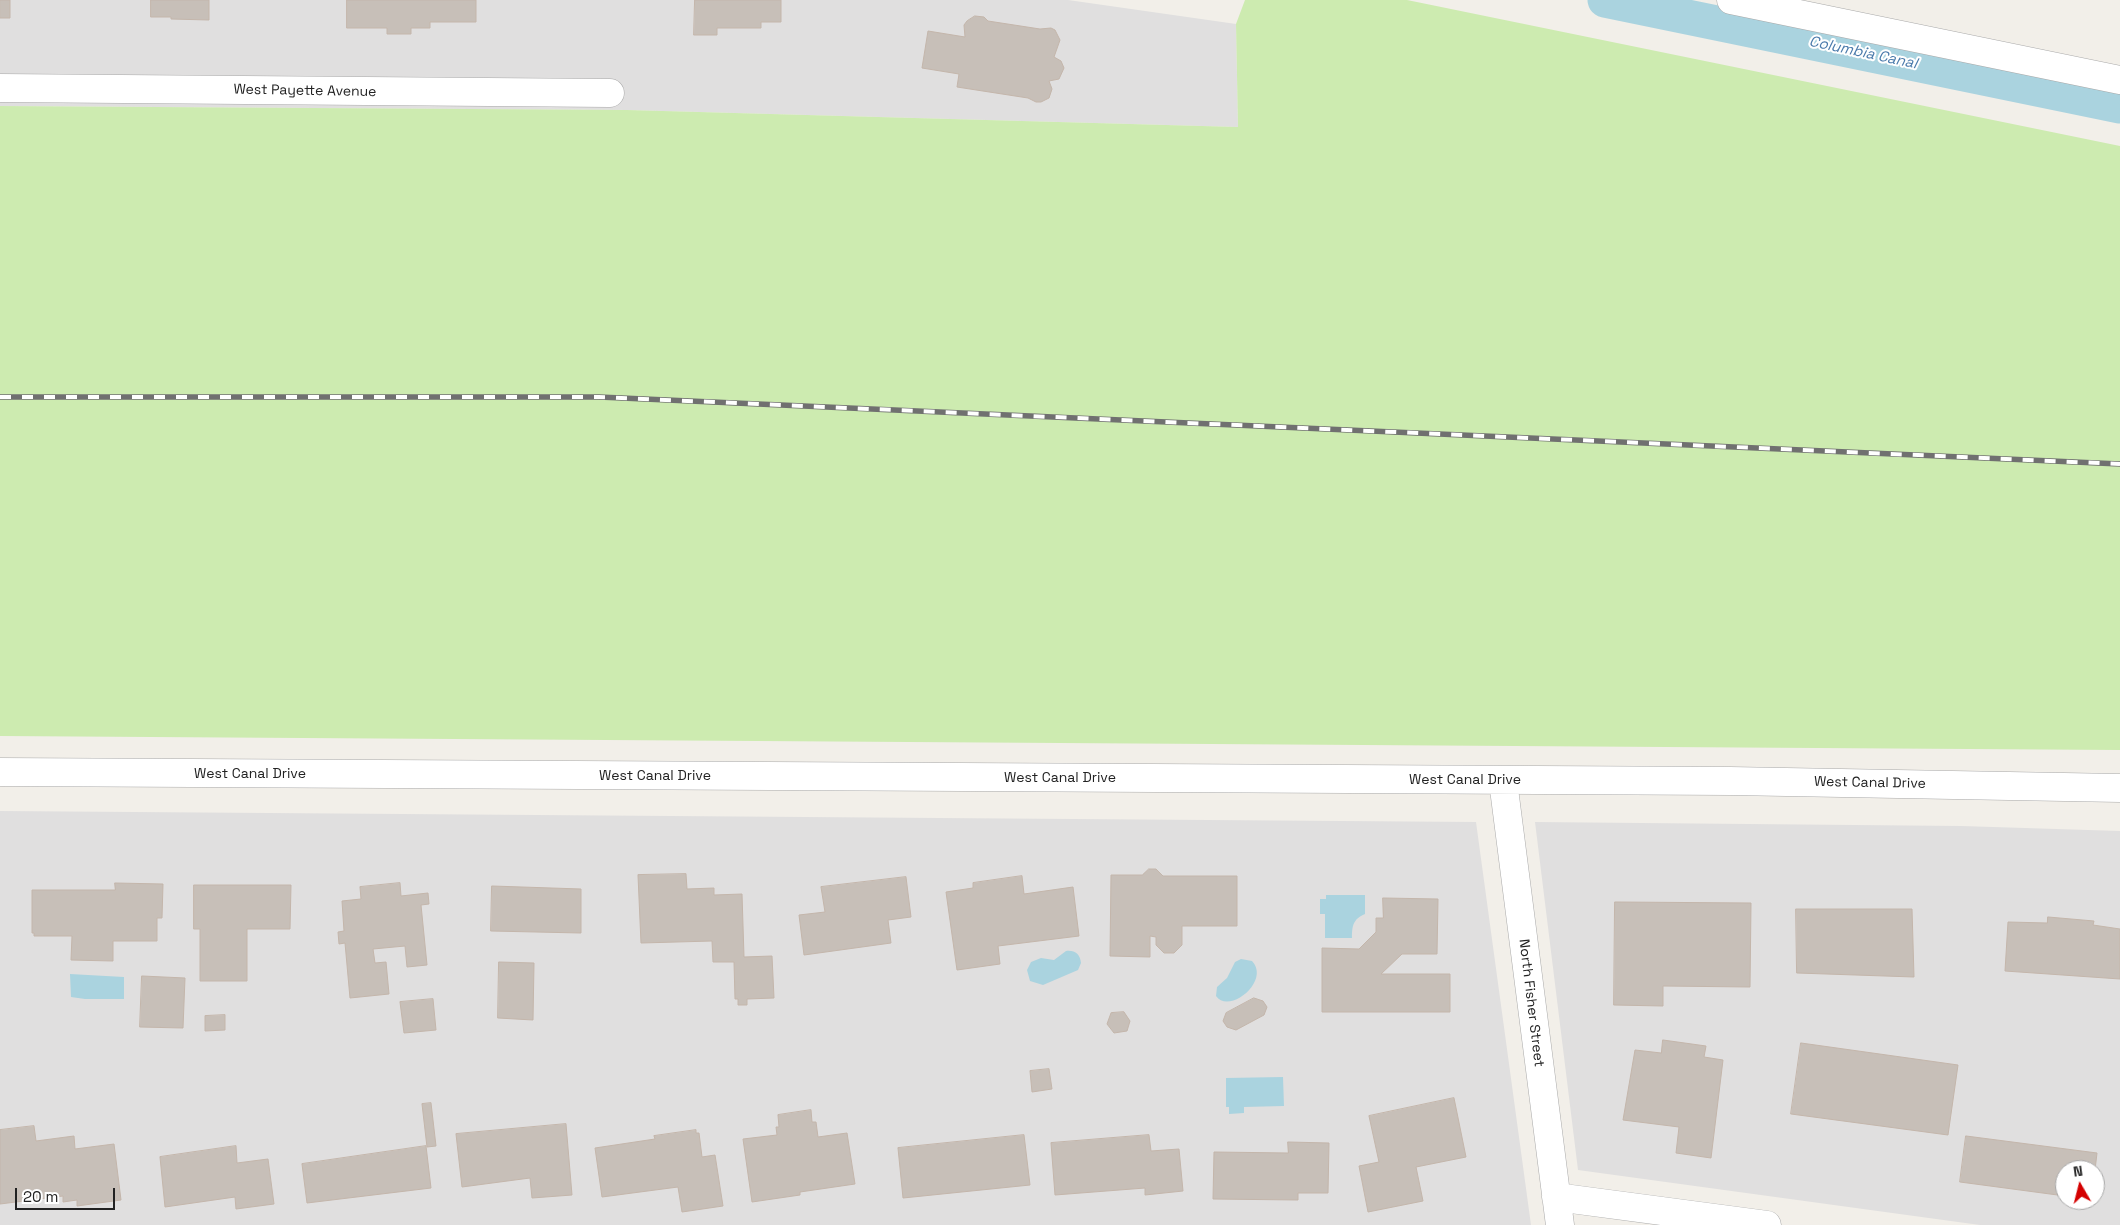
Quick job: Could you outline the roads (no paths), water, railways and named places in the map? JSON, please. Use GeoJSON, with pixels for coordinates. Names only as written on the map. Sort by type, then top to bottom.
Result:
{"type":"FeatureCollection","features":[{"type":"Feature","properties":{"kind":"street"},"geometry":{"type":"LineString","coordinates":[[1730,0],[2120,80]]}},
{"type":"Feature","properties":{"kind":"street","name":"West Payette Avenue"},"geometry":{"type":"LineString","coordinates":[[0,88],[610,93]]}},
{"type":"Feature","properties":{"kind":"street","name":"West Canal Drive"},"geometry":{"type":"LineString","coordinates":[[0,772],[1730,781],[2120,788]]}},
{"type":"Feature","properties":{"kind":"street","name":"North Fisher Street"},"geometry":{"type":"LineString","coordinates":[[1503,781],[1560,1225]]}},
{"type":"Feature","properties":{"kind":"street"},"geometry":{"type":"LineString","coordinates":[[1556,1197],[1767,1225]]}},
{"type":"Feature","properties":{"kind":"water"},"geometry":{"type":"Polygon","coordinates":[[[1326,895],[1365,895],[1365,914],[1354,923],[1352,938],[1325,938],[1325,914],[1320,914],[1320,899],[1326,899],[1326,895]]]}},
{"type":"Feature","properties":{"kind":"water"},"geometry":{"type":"Polygon","coordinates":[[[1066,951],[1072,951],[1080,957],[1081,963],[1078,970],[1043,985],[1030,981],[1027,970],[1031,962],[1041,958],[1054,960],[1066,951]]]}},
{"type":"Feature","properties":{"kind":"water"},"geometry":{"type":"Polygon","coordinates":[[[1241,959],[1252,961],[1256,969],[1256,978],[1246,993],[1238,999],[1222,1001],[1216,996],[1217,987],[1227,978],[1235,962],[1241,959]]]}},
{"type":"Feature","properties":{"kind":"water"},"geometry":{"type":"Polygon","coordinates":[[[70,974],[124,977],[124,999],[71,997],[70,974]]]}},
{"type":"Feature","properties":{"kind":"water"},"geometry":{"type":"Polygon","coordinates":[[[1283,1077],[1284,1106],[1244,1107],[1244,1113],[1229,1114],[1229,1107],[1226,1107],[1226,1078],[1283,1077]]]}},
{"type":"Feature","properties":{"kind":"waterway","name":"Columbia Canal"},"geometry":{"type":"LineString","coordinates":[[1605,0],[2120,106]]}},
{"type":"Feature","properties":{"kind":"railway"},"geometry":{"type":"LineString","coordinates":[[0,397],[599,397],[2120,464]]}}]}
